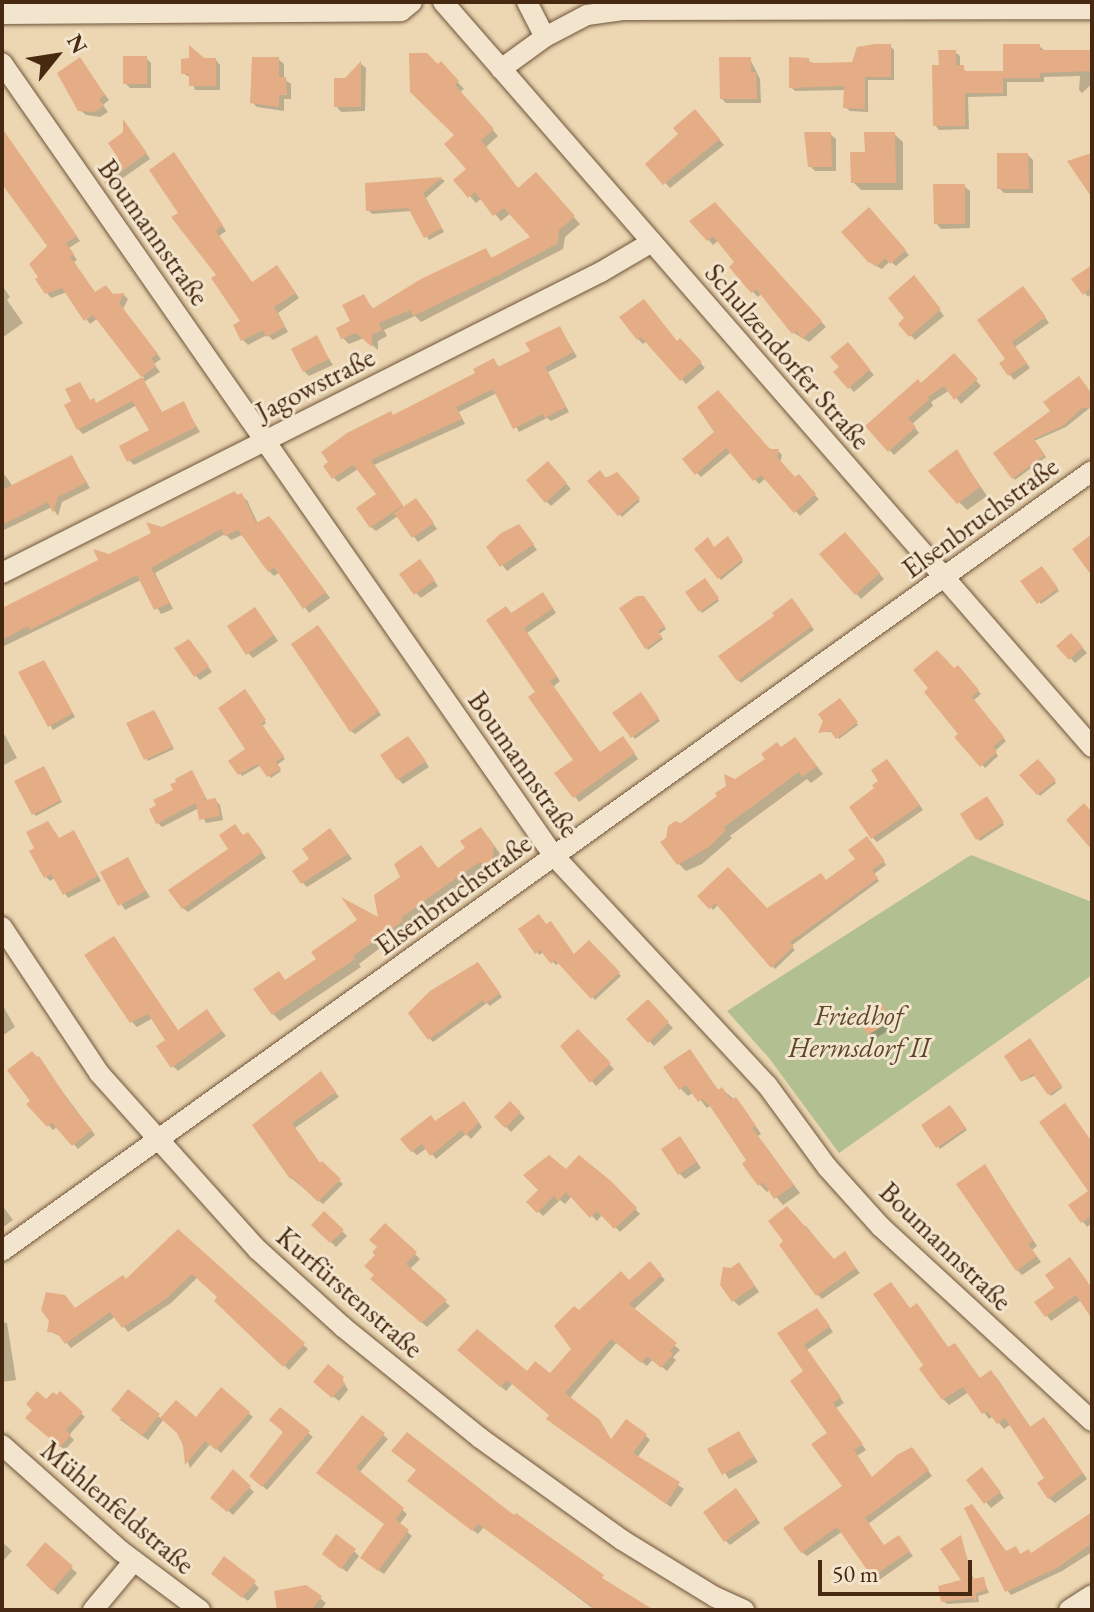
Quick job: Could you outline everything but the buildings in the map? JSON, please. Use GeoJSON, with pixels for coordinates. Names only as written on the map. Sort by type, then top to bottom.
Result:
{"type":"FeatureCollection","features":[{"type":"Feature","properties":{"kind":"street"},"geometry":{"type":"LineString","coordinates":[[2,14],[401,11],[412,2]]}},
{"type":"Feature","properties":{"kind":"street","name":"Schulzendorfer Straße"},"geometry":{"type":"LineString","coordinates":[[443,2],[1092,747]]}},
{"type":"Feature","properties":{"kind":"street"},"geometry":{"type":"LineString","coordinates":[[527,2],[545,37]]}},
{"type":"Feature","properties":{"kind":"street"},"geometry":{"type":"LineString","coordinates":[[501,69],[545,37],[587,15],[623,10],[1070,5],[1092,9]]}},
{"type":"Feature","properties":{"kind":"street","name":"Boumannstraße"},"geometry":{"type":"LineString","coordinates":[[2,63],[554,856],[767,1085],[827,1167],[881,1227],[1092,1421]]}},
{"type":"Feature","properties":{"kind":"street","name":"Jagowstraße"},"geometry":{"type":"LineString","coordinates":[[2,573],[601,272],[652,242]]}},
{"type":"Feature","properties":{"kind":"street","name":"Elsenbruchstraße"},"geometry":{"type":"LineString","coordinates":[[2,1251],[1092,471]]}},
{"type":"Feature","properties":{"kind":"street","name":"Kurfürstenstraße"},"geometry":{"type":"LineString","coordinates":[[2,927],[99,1073],[258,1250],[343,1327],[457,1420],[622,1540],[715,1597],[744,1610]]}},
{"type":"Feature","properties":{"kind":"street","name":"Mühlenfeldstraße"},"geometry":{"type":"LineString","coordinates":[[2,1445],[134,1561],[200,1610]]}},
{"type":"Feature","properties":{"kind":"street"},"geometry":{"type":"LineString","coordinates":[[93,1610],[134,1561]]}},
{"type":"Feature","properties":{"kind":"street"},"geometry":{"type":"LineString","coordinates":[[1069,1610],[1092,1595]]}},
{"type":"Feature","properties":{"kind":"green space","name":"Friedhof Hermsdorf II"},"geometry":{"type":"Polygon","coordinates":[[[971,855],[1092,902],[1092,975],[839,1153],[769,1058],[727,1011],[971,855]]]}}]}
